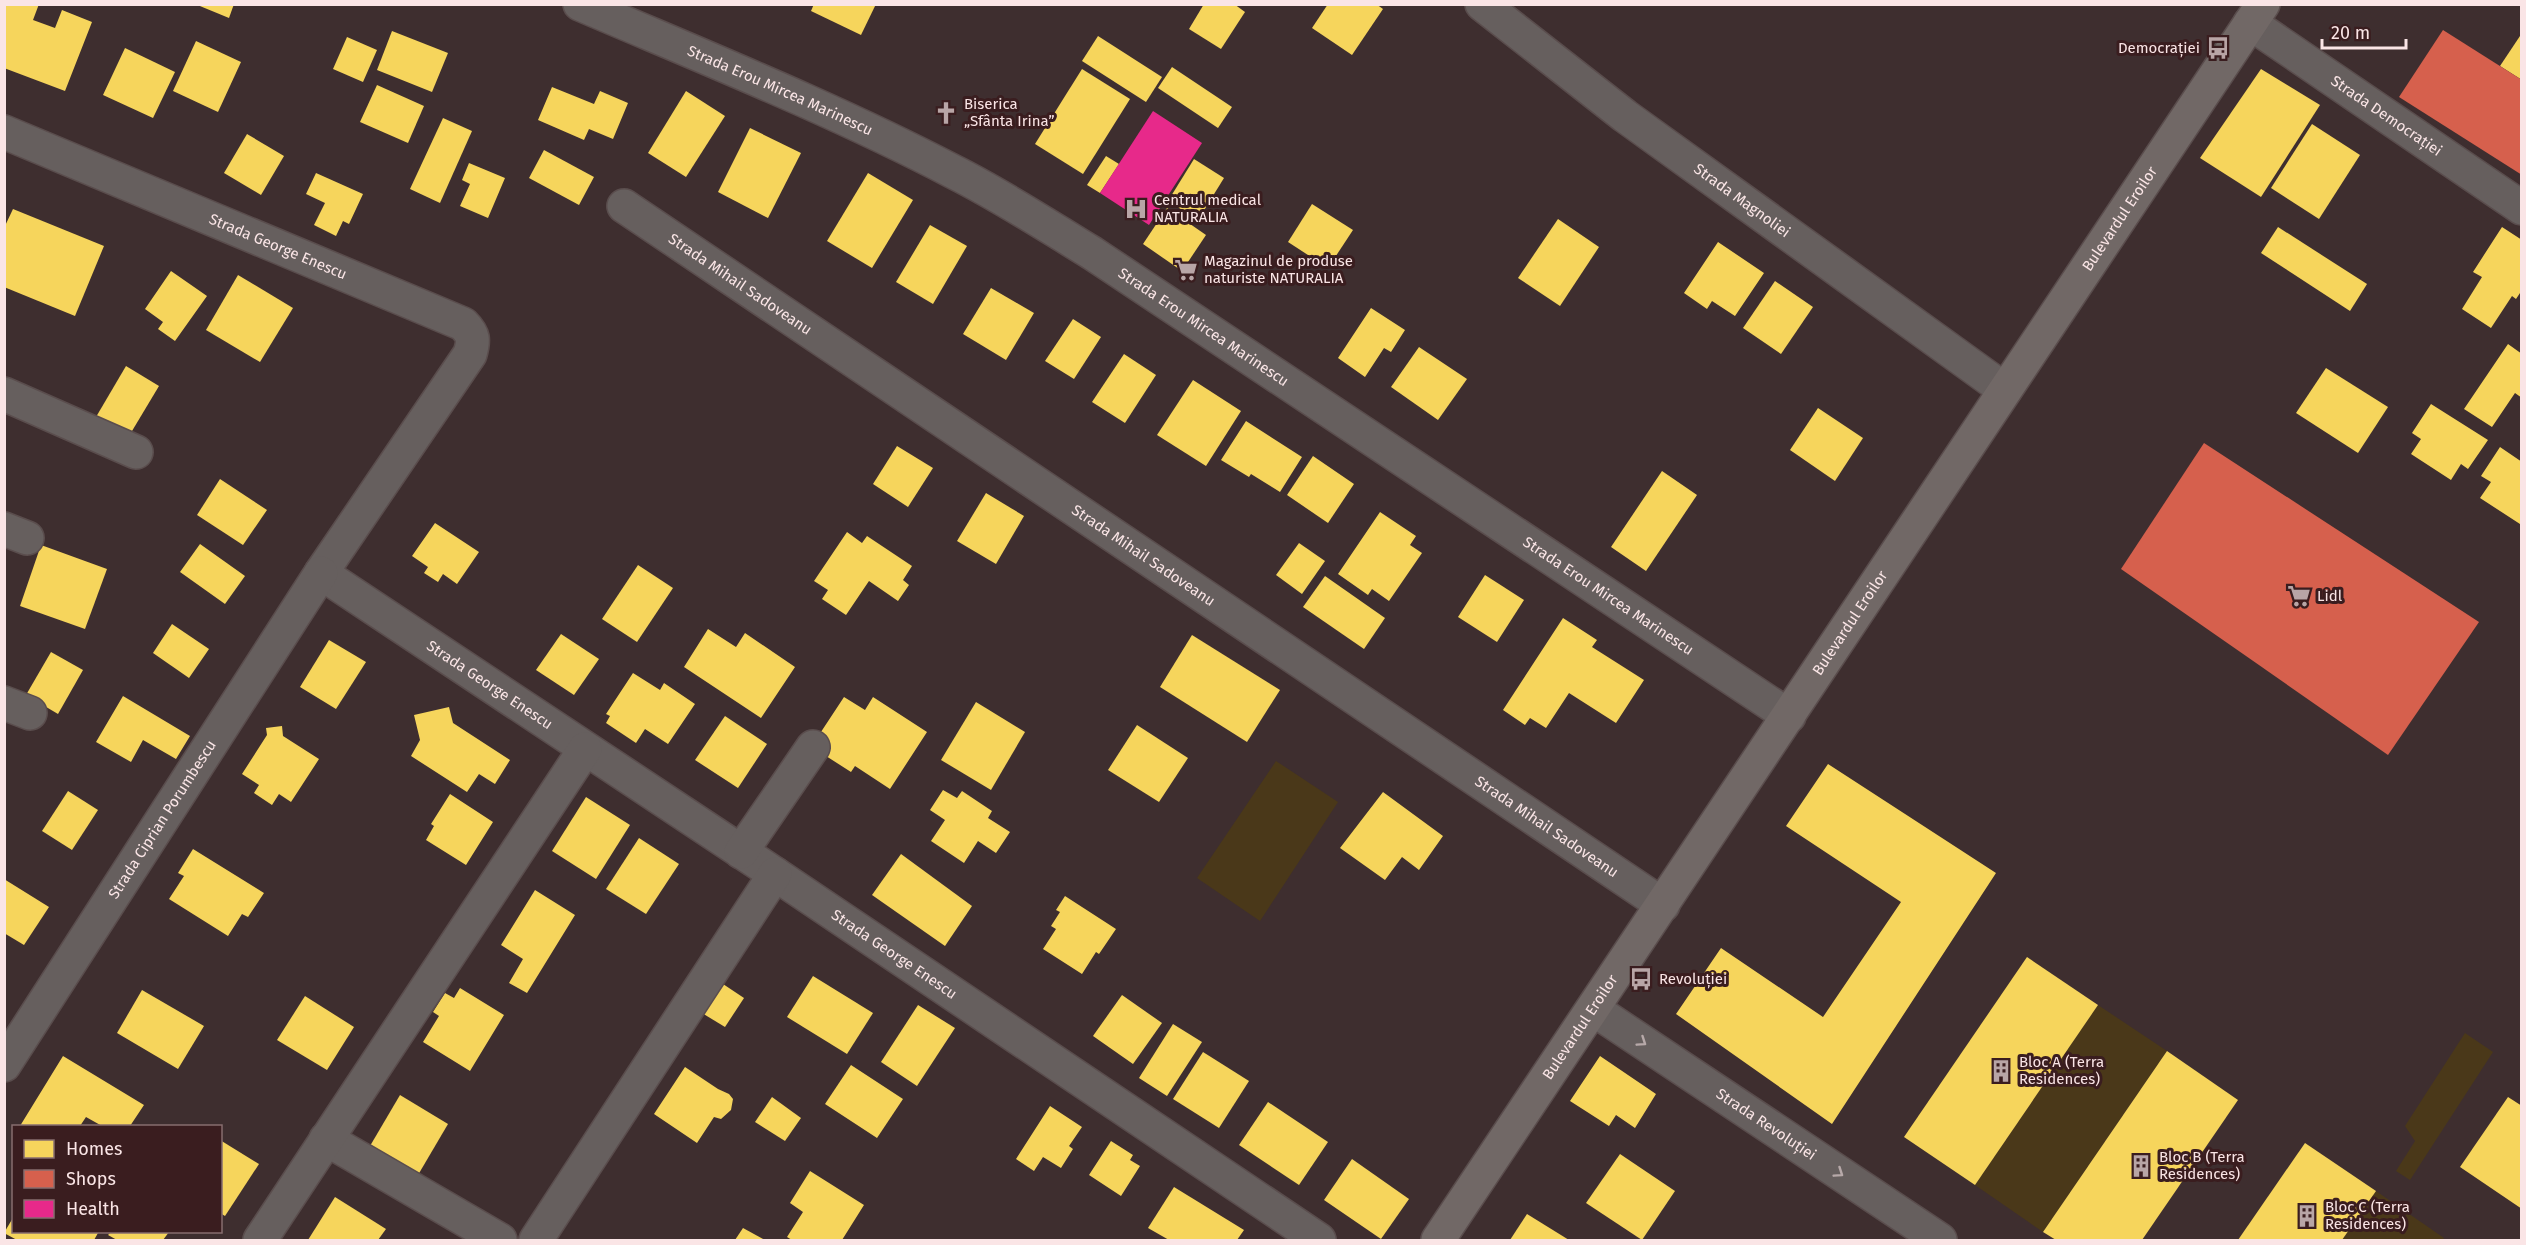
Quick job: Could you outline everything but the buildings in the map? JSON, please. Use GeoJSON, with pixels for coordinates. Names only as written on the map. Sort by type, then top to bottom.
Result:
{"type":"FeatureCollection","features":[{"type":"Feature","properties":{"kind":"main road","name":"Bulevardul Eroilor"},"geometry":{"type":"LineString","coordinates":[[1438,1240],[2257,14]]}},
{"type":"Feature","properties":{"kind":"street","name":"Strada Erou Mircea Marinescu"},"geometry":{"type":"LineString","coordinates":[[580,4],[833,113],[956,172],[1016,206],[1092,253],[1788,716]]}},
{"type":"Feature","properties":{"kind":"street","name":"Strada Magnoliei"},"geometry":{"type":"LineString","coordinates":[[1482,4],[1625,117],[2005,390]]}},
{"type":"Feature","properties":{"kind":"street","name":"Strada Democrației"},"geometry":{"type":"LineString","coordinates":[[2257,14],[2522,208]]}},
{"type":"Feature","properties":{"kind":"street","name":"Strada George Enescu"},"geometry":{"type":"LineString","coordinates":[[4,132],[463,324],[472,333],[474,342],[470,354],[321,573],[775,874],[1319,1240]]}},
{"type":"Feature","properties":{"kind":"street","name":"Strada Mihail Sadoveanu"},"geometry":{"type":"LineString","coordinates":[[624,206],[1663,905]]}},
{"type":"Feature","properties":{"kind":"street"},"geometry":{"type":"LineString","coordinates":[[4,394],[136,452]]}},
{"type":"Feature","properties":{"kind":"street","name":"Strada Ciprian Porumbescu"},"geometry":{"type":"LineString","coordinates":[[4,1065],[321,573]]}},
{"type":"Feature","properties":{"kind":"street"},"geometry":{"type":"LineString","coordinates":[[741,852],[813,747]]}},
{"type":"Feature","properties":{"kind":"street"},"geometry":{"type":"LineString","coordinates":[[260,1240],[585,749]]}},
{"type":"Feature","properties":{"kind":"street"},"geometry":{"type":"LineString","coordinates":[[536,1240],[775,874]]}},
{"type":"Feature","properties":{"kind":"street","name":"Strada Revoluției"},"geometry":{"type":"LineString","coordinates":[[1593,1009],[1940,1240]]}},
{"type":"Feature","properties":{"kind":"street"},"geometry":{"type":"LineString","coordinates":[[326,1139],[501,1240]]}},
{"type":"Feature","properties":{"kind":"shaded area"},"geometry":{"type":"Polygon","coordinates":[[[1276,761],[1338,802],[1260,921],[1197,878],[1276,761]]]}},
{"type":"Feature","properties":{"kind":"shaded area"},"geometry":{"type":"Polygon","coordinates":[[[2098,1005],[2167,1051],[2043,1232],[1975,1185],[2098,1005]]]}},
{"type":"Feature","properties":{"kind":"shaded area"},"geometry":{"type":"Polygon","coordinates":[[[2465,1033],[2493,1052],[2410,1180],[2396,1171],[2415,1141],[2405,1126],[2465,1033]]]}},
{"type":"Feature","properties":{"kind":"shaded area"},"geometry":{"type":"Polygon","coordinates":[[[2376,1191],[2444,1238],[2442,1240],[2342,1240],[2376,1191]]]}},
{"type":"Feature","properties":{"kind":"place","name":"Democrației"},"geometry":{"type":"Point","coordinates":[2218,48]}},
{"type":"Feature","properties":{"kind":"place","name":"Biserica „Sfânta Irina”"},"geometry":{"type":"Point","coordinates":[946,113]}},
{"type":"Feature","properties":{"kind":"place","name":"Centrul medical NATURALIA"},"geometry":{"type":"Point","coordinates":[1136,209]}},
{"type":"Feature","properties":{"kind":"place","name":"Magazinul de produse naturiste NATURALIA"},"geometry":{"type":"Point","coordinates":[1186,270]}},
{"type":"Feature","properties":{"kind":"place","name":"Lidl"},"geometry":{"type":"Point","coordinates":[2299,596]}},
{"type":"Feature","properties":{"kind":"place","name":"Revoluției"},"geometry":{"type":"Point","coordinates":[1641,979]}},
{"type":"Feature","properties":{"kind":"place","name":"Bloc A (Terra Residences)"},"geometry":{"type":"Point","coordinates":[2001,1071]}},
{"type":"Feature","properties":{"kind":"place","name":"Bloc B (Terra Residences)"},"geometry":{"type":"Point","coordinates":[2141,1166]}},
{"type":"Feature","properties":{"kind":"place","name":"Bloc C (Terra Residences)"},"geometry":{"type":"Point","coordinates":[2307,1216]}}]}
